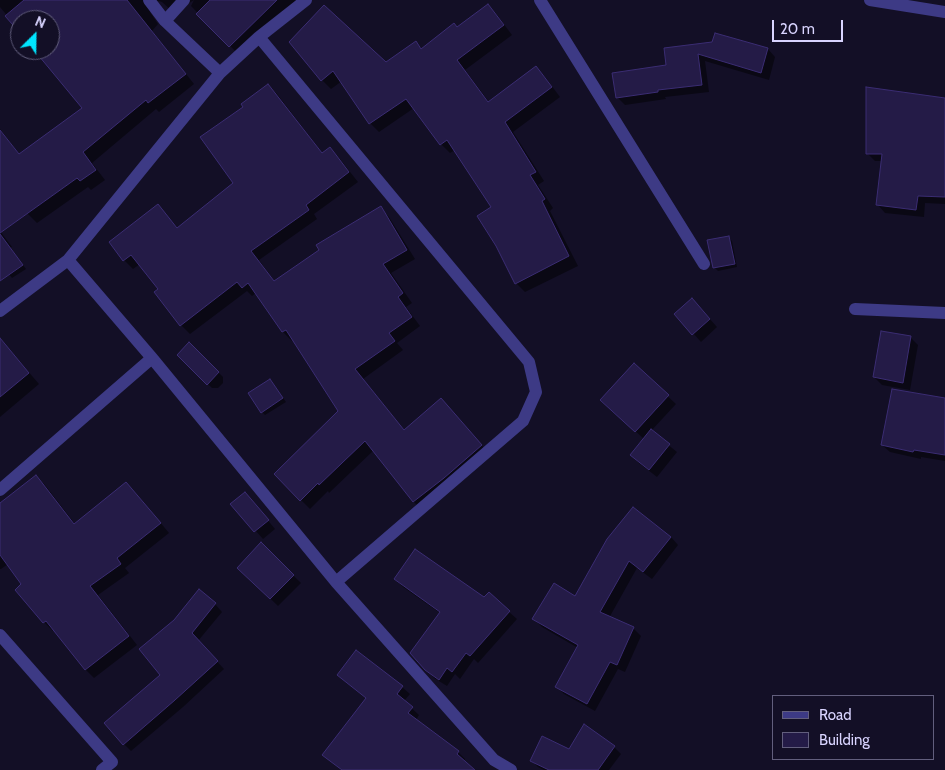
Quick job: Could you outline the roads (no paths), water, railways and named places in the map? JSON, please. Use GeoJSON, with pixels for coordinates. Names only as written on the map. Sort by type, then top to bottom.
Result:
{"type":"FeatureCollection","features":[{"type":"Feature","properties":{"kind":"street"},"geometry":{"type":"LineString","coordinates":[[149,0],[165,21],[220,73]]}},
{"type":"Feature","properties":{"kind":"street"},"geometry":{"type":"LineString","coordinates":[[165,21],[184,0]]}},
{"type":"Feature","properties":{"kind":"street"},"geometry":{"type":"LineString","coordinates":[[0,311],[68,260],[220,73],[260,37],[306,0]]}},
{"type":"Feature","properties":{"kind":"street"},"geometry":{"type":"LineString","coordinates":[[540,0],[704,264]]}},
{"type":"Feature","properties":{"kind":"street"},"geometry":{"type":"LineString","coordinates":[[870,0],[945,12]]}},
{"type":"Feature","properties":{"kind":"street"},"geometry":{"type":"LineString","coordinates":[[260,37],[529,362],[536,392],[523,421],[336,582]]}},
{"type":"Feature","properties":{"kind":"street"},"geometry":{"type":"LineString","coordinates":[[68,260],[152,358],[336,582],[494,760],[511,770]]}},
{"type":"Feature","properties":{"kind":"street"},"geometry":{"type":"LineString","coordinates":[[855,309],[945,313]]}},
{"type":"Feature","properties":{"kind":"street"},"geometry":{"type":"LineString","coordinates":[[0,490],[152,358]]}},
{"type":"Feature","properties":{"kind":"street"},"geometry":{"type":"LineString","coordinates":[[0,635],[112,762],[102,770]]}}]}
